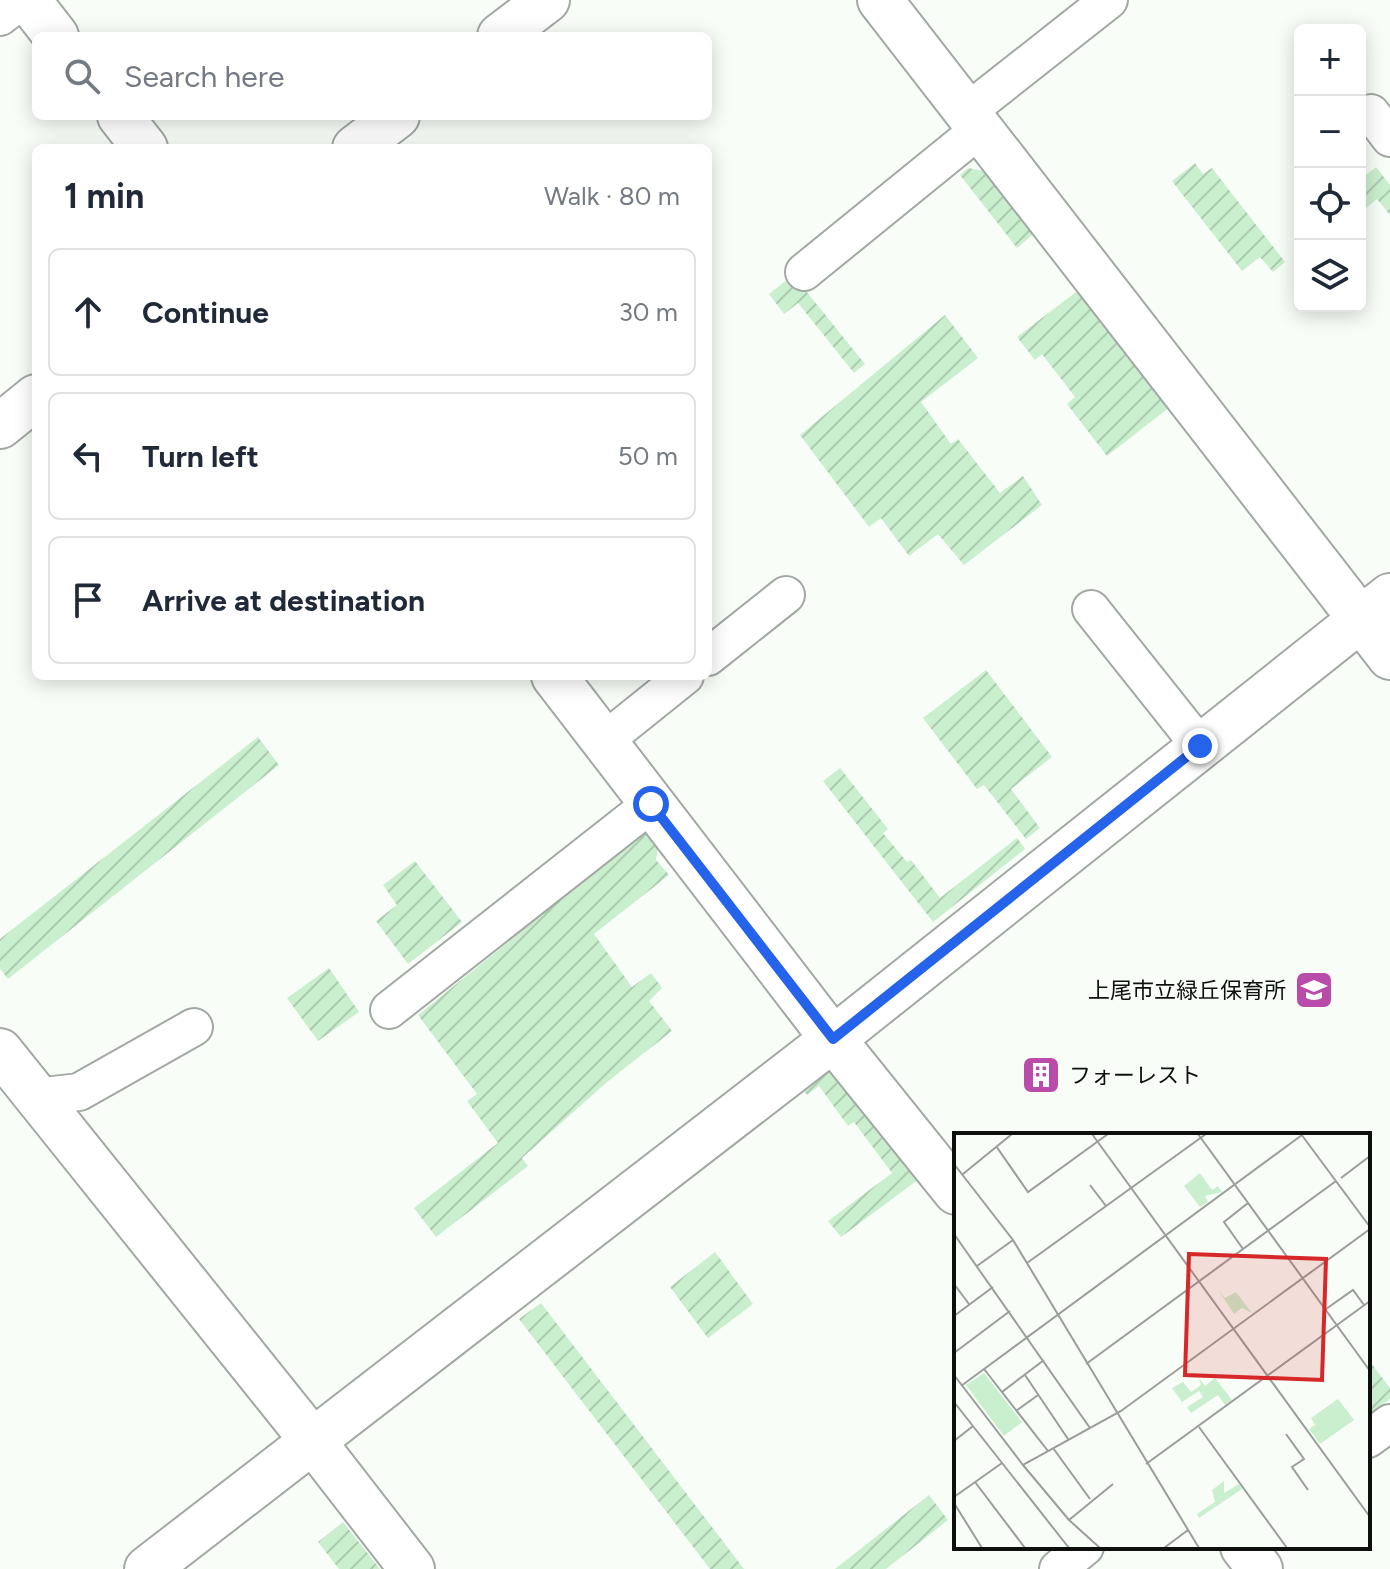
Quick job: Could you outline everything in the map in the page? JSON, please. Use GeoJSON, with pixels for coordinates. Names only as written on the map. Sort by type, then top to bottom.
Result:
{"type":"FeatureCollection","features":[{"type":"Feature","properties":{"kind":"street"},"geometry":{"type":"LineString","coordinates":[[25,0],[53,32]]}},
{"type":"Feature","properties":{"kind":"street"},"geometry":{"type":"LineString","coordinates":[[505,32],[547,0]]}},
{"type":"Feature","properties":{"kind":"street"},"geometry":{"type":"LineString","coordinates":[[880,0],[974,120],[1375,608],[1390,657]]}},
{"type":"Feature","properties":{"kind":"street"},"geometry":{"type":"LineString","coordinates":[[123,120],[142,144]]}},
{"type":"Feature","properties":{"kind":"street"},"geometry":{"type":"LineString","coordinates":[[360,144],[392,120]]}},
{"type":"Feature","properties":{"kind":"street"},"geometry":{"type":"LineString","coordinates":[[0,426],[32,400]]}},
{"type":"Feature","properties":{"kind":"street"},"geometry":{"type":"LineString","coordinates":[[147,1569],[833,1039],[1375,608]]}},
{"type":"Feature","properties":{"kind":"street"},"geometry":{"type":"LineString","coordinates":[[557,680],[833,1039],[954,1190]]}},
{"type":"Feature","properties":{"kind":"street"},"geometry":{"type":"LineString","coordinates":[[0,1051],[412,1569]]}},
{"type":"Feature","properties":{"kind":"street"},"geometry":{"type":"LineString","coordinates":[[1245,1549],[1260,1569]]}},
{"type":"Feature","properties":{"kind":"lane"},"geometry":{"type":"LineString","coordinates":[[0,17],[25,0]]}},
{"type":"Feature","properties":{"kind":"lane"},"geometry":{"type":"LineString","coordinates":[[804,272],[1109,0]]}},
{"type":"Feature","properties":{"kind":"lane"},"geometry":{"type":"LineString","coordinates":[[712,654],[786,595]]}},
{"type":"Feature","properties":{"kind":"lane"},"geometry":{"type":"LineString","coordinates":[[1091,609],[1200,746]]}},
{"type":"Feature","properties":{"kind":"lane"},"geometry":{"type":"LineString","coordinates":[[604,741],[680,680]]}},
{"type":"Feature","properties":{"kind":"lane"},"geometry":{"type":"LineString","coordinates":[[389,1010],[651,804]]}},
{"type":"Feature","properties":{"kind":"lane"},"geometry":{"type":"LineString","coordinates":[[36,1097],[79,1092],[194,1027]]}},
{"type":"Feature","properties":{"kind":"lane"},"geometry":{"type":"LineString","coordinates":[[1370,1438],[1390,1423]]}},
{"type":"Feature","properties":{"kind":"lane"},"geometry":{"type":"LineString","coordinates":[[1058,1569],[1083,1549]]}},
{"type":"Feature","properties":{"kind":"green space"},"geometry":{"type":"Polygon","coordinates":[[[1195,163],[1203,174],[1212,168],[1285,262],[1273,272],[1260,257],[1242,271],[1172,181],[1195,163]]]}},
{"type":"Feature","properties":{"kind":"green space"},"geometry":{"type":"Polygon","coordinates":[[[1376,167],[1390,185],[1390,215],[1377,199],[1366,208],[1366,175],[1376,167]]]}},
{"type":"Feature","properties":{"kind":"green space"},"geometry":{"type":"Polygon","coordinates":[[[968,168],[989,172],[1036,232],[1017,248],[960,175],[968,168]]]}},
{"type":"Feature","properties":{"kind":"green space"},"geometry":{"type":"Polygon","coordinates":[[[793,275],[865,364],[854,373],[798,303],[784,314],[769,294],[793,275]]]}},
{"type":"Feature","properties":{"kind":"green space"},"geometry":{"type":"Polygon","coordinates":[[[1080,289],[1170,407],[1107,456],[1067,404],[1075,397],[1042,354],[1035,360],[1017,337],[1080,289]]]}},
{"type":"Feature","properties":{"kind":"green space"},"geometry":{"type":"Polygon","coordinates":[[[945,315],[978,358],[921,402],[951,444],[958,439],[1000,493],[1023,476],[1042,505],[964,565],[938,534],[909,556],[881,518],[869,527],[800,435],[945,315]]]}},
{"type":"Feature","properties":{"kind":"green space"},"geometry":{"type":"Polygon","coordinates":[[[986,670],[1052,757],[1011,789],[1040,828],[1026,839],[984,785],[977,789],[923,718],[986,670]]]}},
{"type":"Feature","properties":{"kind":"green space"},"geometry":{"type":"Polygon","coordinates":[[[258,737],[279,765],[8,979],[0,969],[0,939],[258,737]]]}},
{"type":"Feature","properties":{"kind":"green space"},"geometry":{"type":"Polygon","coordinates":[[[840,768],[888,829],[883,833],[907,862],[911,860],[940,898],[1017,838],[1025,849],[933,922],[823,781],[840,768]]]}},
{"type":"Feature","properties":{"kind":"green space"},"geometry":{"type":"Polygon","coordinates":[[[648,829],[659,843],[656,860],[669,875],[594,934],[632,987],[651,973],[662,988],[649,1001],[672,1031],[607,1082],[522,1158],[528,1166],[436,1237],[414,1208],[498,1143],[467,1101],[477,1094],[418,1015],[648,829]]]}},
{"type":"Feature","properties":{"kind":"green space"},"geometry":{"type":"Polygon","coordinates":[[[415,861],[462,922],[408,964],[376,921],[397,905],[383,885],[415,861]]]}},
{"type":"Feature","properties":{"kind":"green space"},"geometry":{"type":"Polygon","coordinates":[[[329,968],[359,1012],[318,1041],[287,998],[329,968]]]}},
{"type":"Feature","properties":{"kind":"green space"},"geometry":{"type":"Polygon","coordinates":[[[835,1065],[919,1179],[841,1237],[828,1221],[892,1173],[854,1122],[848,1126],[819,1086],[807,1095],[803,1089],[835,1065]]]}},
{"type":"Feature","properties":{"kind":"green space"},"geometry":{"type":"Polygon","coordinates":[[[715,1252],[753,1304],[708,1338],[670,1287],[715,1252]]]}},
{"type":"Feature","properties":{"kind":"green space"},"geometry":{"type":"Polygon","coordinates":[[[541,1303],[744,1569],[710,1569],[519,1319],[541,1303]]]}},
{"type":"Feature","properties":{"kind":"green space"},"geometry":{"type":"Polygon","coordinates":[[[1370,1362],[1390,1388],[1390,1399],[1370,1414],[1370,1362]]]}},
{"type":"Feature","properties":{"kind":"green space"},"geometry":{"type":"Polygon","coordinates":[[[929,1495],[948,1520],[886,1569],[835,1569],[929,1495]]]}},
{"type":"Feature","properties":{"kind":"green space"},"geometry":{"type":"Polygon","coordinates":[[[343,1522],[380,1569],[339,1569],[318,1542],[343,1522]]]}},
{"type":"Feature","properties":{"kind":"place","name":"上尾市立緑丘保育所"},"geometry":{"type":"Point","coordinates":[1314,990]}},
{"type":"Feature","properties":{"kind":"place","name":"フォーレスト"},"geometry":{"type":"Point","coordinates":[1041,1075]}},
{"type":"Feature","properties":{"kind":"route"},"geometry":{"type":"LineString","coordinates":[[651,804],[833,1039],[1200,746]]}}]}
